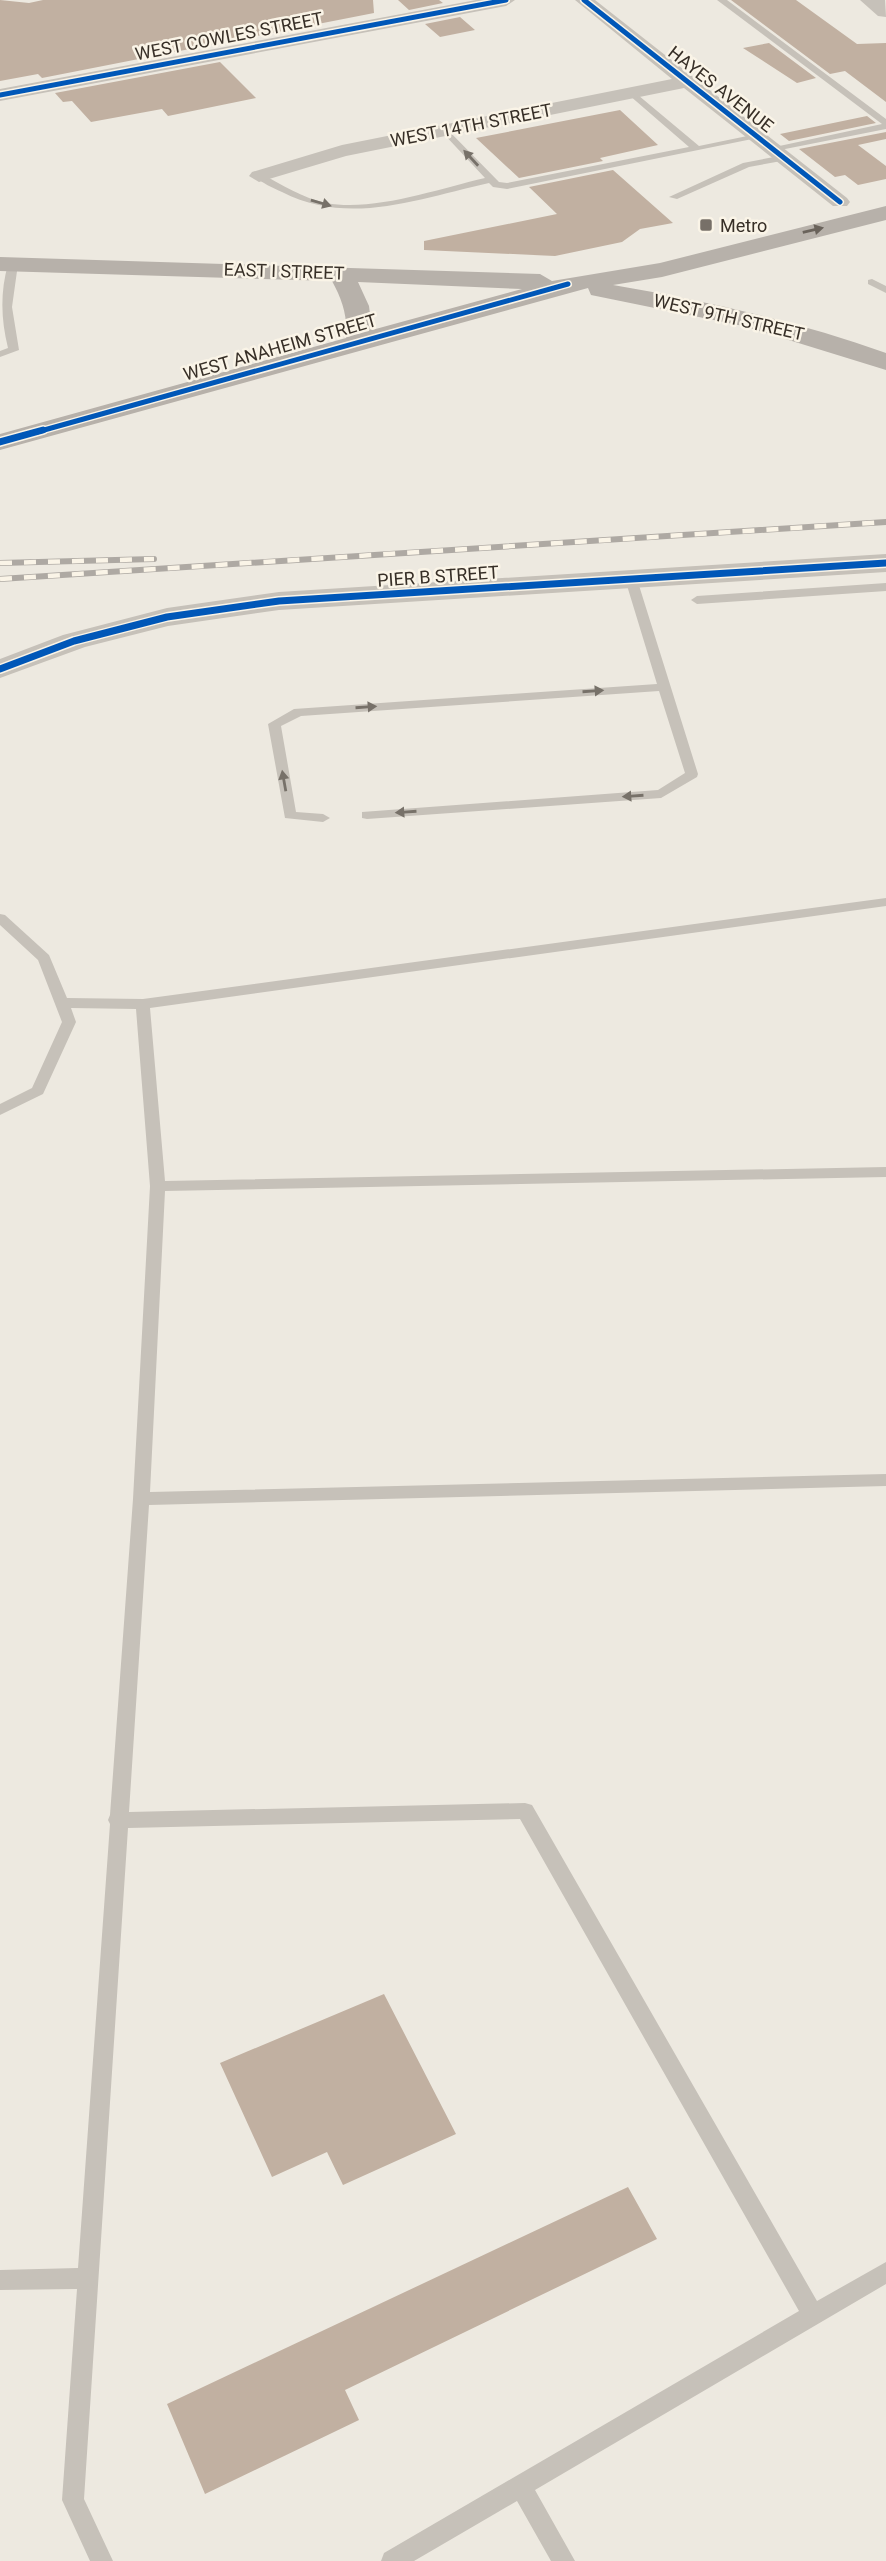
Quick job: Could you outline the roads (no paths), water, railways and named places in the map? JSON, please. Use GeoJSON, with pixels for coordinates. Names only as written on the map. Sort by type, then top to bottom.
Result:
{"type":"FeatureCollection","features":[{"type":"Feature","properties":{"kind":"main road","name":"WEST ANAHEIM STREET"},"geometry":{"type":"LineString","coordinates":[[568,284],[618,259],[886,192]]}},
{"type":"Feature","properties":{"kind":"main road","name":"WEST ANAHEIM STREET"},"geometry":{"type":"LineString","coordinates":[[0,442],[568,284],[662,270],[886,213]]}},
{"type":"Feature","properties":{"kind":"main road"},"geometry":{"type":"LineString","coordinates":[[732,251],[714,268],[724,285],[777,327]]}},
{"type":"Feature","properties":{"kind":"main road","name":"EAST I STREET"},"geometry":{"type":"LineString","coordinates":[[7,264],[339,273],[568,284]]}},
{"type":"Feature","properties":{"kind":"main road"},"geometry":{"type":"LineString","coordinates":[[339,273],[352,292],[359,311],[359,342]]}},
{"type":"Feature","properties":{"kind":"main road","name":"WEST 9TH STREET"},"geometry":{"type":"LineString","coordinates":[[568,284],[703,308],[832,341],[886,362]]}},
{"type":"Feature","properties":{"kind":"street","name":"WEST COWLES STREET"},"geometry":{"type":"LineString","coordinates":[[0,94],[506,0]]}},
{"type":"Feature","properties":{"kind":"street","name":"HAYES AVENUE"},"geometry":{"type":"LineString","coordinates":[[584,0],[840,202]]}},
{"type":"Feature","properties":{"kind":"street"},"geometry":{"type":"LineString","coordinates":[[871,0],[886,10]]}},
{"type":"Feature","properties":{"kind":"street","name":"WEST 14TH STREET"},"geometry":{"type":"LineString","coordinates":[[259,176],[342,151],[686,82]]}},
{"type":"Feature","properties":{"kind":"street","name":"PIER B STREET"},"geometry":{"type":"LineString","coordinates":[[0,669],[74,641],[167,617],[279,601],[886,563]]}},
{"type":"Feature","properties":{"kind":"lane"},"geometry":{"type":"LineString","coordinates":[[721,0],[886,124]]}},
{"type":"Feature","properties":{"kind":"lane"},"geometry":{"type":"LineString","coordinates":[[632,93],[697,149]]}},
{"type":"Feature","properties":{"kind":"lane"},"geometry":{"type":"LineString","coordinates":[[674,197],[746,165],[886,124]]}},
{"type":"Feature","properties":{"kind":"lane"},"geometry":{"type":"LineString","coordinates":[[445,130],[494,182]]}},
{"type":"Feature","properties":{"kind":"lane"},"geometry":{"type":"LineString","coordinates":[[259,176],[302,198],[334,207],[368,205],[494,182],[537,182],[757,137]]}},
{"type":"Feature","properties":{"kind":"lane"},"geometry":{"type":"LineString","coordinates":[[0,354],[13,350],[5,312],[7,264]]}},
{"type":"Feature","properties":{"kind":"lane"},"geometry":{"type":"LineString","coordinates":[[872,282],[886,290]]}},
{"type":"Feature","properties":{"kind":"lane"},"geometry":{"type":"LineString","coordinates":[[367,815],[662,794],[692,774],[631,579]]}},
{"type":"Feature","properties":{"kind":"lane"},"geometry":{"type":"LineString","coordinates":[[697,600],[886,587]]}},
{"type":"Feature","properties":{"kind":"lane"},"geometry":{"type":"LineString","coordinates":[[323,818],[290,815],[274,724],[298,712],[664,687]]}},
{"type":"Feature","properties":{"kind":"lane"},"geometry":{"type":"LineString","coordinates":[[61,1003],[143,1004],[886,902]]}},
{"type":"Feature","properties":{"kind":"lane"},"geometry":{"type":"LineString","coordinates":[[0,918],[44,958],[69,1022],[38,1091],[0,1110]]}},
{"type":"Feature","properties":{"kind":"lane"},"geometry":{"type":"LineString","coordinates":[[102,2561],[73,2500],[117,1820],[141,1499],[158,1186],[143,1004]]}},
{"type":"Feature","properties":{"kind":"lane"},"geometry":{"type":"LineString","coordinates":[[158,1186],[886,1172]]}},
{"type":"Feature","properties":{"kind":"lane"},"geometry":{"type":"LineString","coordinates":[[141,1499],[886,1480]]}},
{"type":"Feature","properties":{"kind":"lane"},"geometry":{"type":"LineString","coordinates":[[117,1820],[525,1811],[813,2314]]}},
{"type":"Feature","properties":{"kind":"lane"},"geometry":{"type":"LineString","coordinates":[[392,2561],[886,2272]]}},
{"type":"Feature","properties":{"kind":"lane"},"geometry":{"type":"LineString","coordinates":[[0,2280],[87,2278]]}},
{"type":"Feature","properties":{"kind":"lane"},"geometry":{"type":"LineString","coordinates":[[520,2485],[564,2561]]}},
{"type":"Feature","properties":{"kind":"railway"},"geometry":{"type":"LineString","coordinates":[[0,579],[886,522]]}},
{"type":"Feature","properties":{"kind":"railway"},"geometry":{"type":"LineString","coordinates":[[0,563],[154,559]]}},
{"type":"Feature","properties":{"kind":"place","name":"Metro"},"geometry":{"type":"Point","coordinates":[706,225]}}]}
